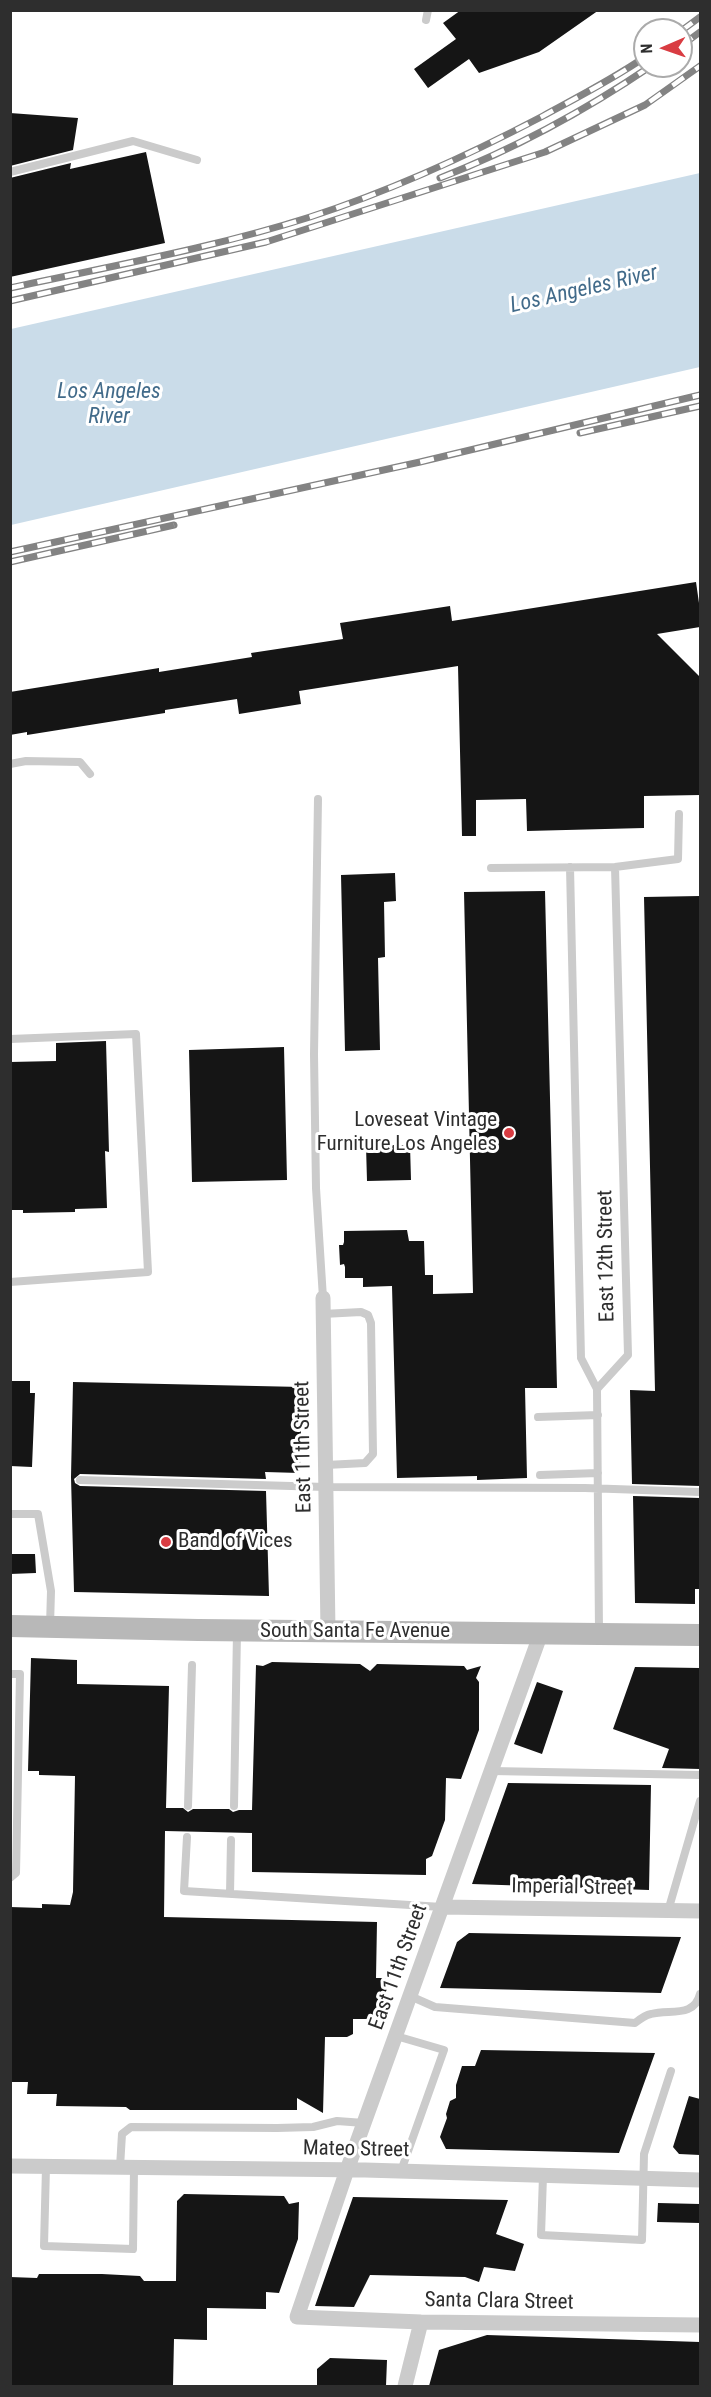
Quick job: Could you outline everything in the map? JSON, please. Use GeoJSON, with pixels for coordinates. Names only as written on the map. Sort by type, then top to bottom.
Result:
{"type":"FeatureCollection","features":[{"type":"Feature","properties":{"kind":"main road","name":"South Santa Fe Avenue"},"geometry":{"type":"LineString","coordinates":[[10,1626],[237,1631],[700,1635]]}},
{"type":"Feature","properties":{"kind":"street","name":"East 11th Street"},"geometry":{"type":"LineString","coordinates":[[323,1298],[327,1631]]}},
{"type":"Feature","properties":{"kind":"street","name":"East 11th Street"},"geometry":{"type":"LineString","coordinates":[[297,2317],[347,2170],[541,1633]]}},
{"type":"Feature","properties":{"kind":"street","name":"Imperial Street"},"geometry":{"type":"LineString","coordinates":[[443,1907],[700,1911]]}},
{"type":"Feature","properties":{"kind":"street","name":"Mateo Street"},"geometry":{"type":"LineString","coordinates":[[10,2166],[401,2171],[700,2180]]}},
{"type":"Feature","properties":{"kind":"street","name":"Santa Clara Street"},"geometry":{"type":"LineString","coordinates":[[297,2317],[421,2322],[700,2325]]}},
{"type":"Feature","properties":{"kind":"street"},"geometry":{"type":"LineString","coordinates":[[405,2386],[421,2322]]}},
{"type":"Feature","properties":{"kind":"lane"},"geometry":{"type":"LineString","coordinates":[[426,20],[428,10]]}},
{"type":"Feature","properties":{"kind":"lane"},"geometry":{"type":"LineString","coordinates":[[10,172],[133,141],[197,160]]}},
{"type":"Feature","properties":{"kind":"lane"},"geometry":{"type":"LineString","coordinates":[[10,764],[26,761],[80,762],[90,774]]}},
{"type":"Feature","properties":{"kind":"lane"},"geometry":{"type":"LineString","coordinates":[[318,798],[314,1054],[316,1184],[323,1298]]}},
{"type":"Feature","properties":{"kind":"lane"},"geometry":{"type":"LineString","coordinates":[[490,868],[615,867],[678,859],[679,814]]}},
{"type":"Feature","properties":{"kind":"lane"},"geometry":{"type":"LineString","coordinates":[[570,867],[581,1358],[597,1389],[599,1634]]}},
{"type":"Feature","properties":{"kind":"lane","name":"East 12th Street"},"geometry":{"type":"LineString","coordinates":[[597,1389],[628,1355],[615,867]]}},
{"type":"Feature","properties":{"kind":"lane"},"geometry":{"type":"LineString","coordinates":[[10,1039],[136,1034],[148,1272],[10,1282]]}},
{"type":"Feature","properties":{"kind":"lane"},"geometry":{"type":"LineString","coordinates":[[323,1314],[361,1312],[368,1314],[371,1335],[373,1454],[365,1463],[326,1465]]}},
{"type":"Feature","properties":{"kind":"lane"},"geometry":{"type":"LineString","coordinates":[[538,1417],[598,1415]]}},
{"type":"Feature","properties":{"kind":"lane"},"geometry":{"type":"LineString","coordinates":[[540,1475],[598,1473]]}},
{"type":"Feature","properties":{"kind":"lane"},"geometry":{"type":"LineString","coordinates":[[80,1480],[326,1487],[700,1492]]}},
{"type":"Feature","properties":{"kind":"lane"},"geometry":{"type":"LineString","coordinates":[[10,1514],[38,1514],[51,1591],[50,1627]]}},
{"type":"Feature","properties":{"kind":"lane"},"geometry":{"type":"LineString","coordinates":[[234,1806],[237,1631]]}},
{"type":"Feature","properties":{"kind":"lane"},"geometry":{"type":"LineString","coordinates":[[188,1806],[192,1665]]}},
{"type":"Feature","properties":{"kind":"lane"},"geometry":{"type":"LineString","coordinates":[[10,1674],[20,1674],[16,1873],[10,1878]]}},
{"type":"Feature","properties":{"kind":"lane"},"geometry":{"type":"LineString","coordinates":[[492,1771],[700,1775]]}},
{"type":"Feature","properties":{"kind":"lane"},"geometry":{"type":"LineString","coordinates":[[668,1911],[700,1801]]}},
{"type":"Feature","properties":{"kind":"lane"},"geometry":{"type":"LineString","coordinates":[[187,1837],[184,1892],[443,1907]]}},
{"type":"Feature","properties":{"kind":"lane"},"geometry":{"type":"LineString","coordinates":[[230,1894],[231,1840]]}},
{"type":"Feature","properties":{"kind":"lane"},"geometry":{"type":"LineString","coordinates":[[410,1996],[435,2007],[634,2023],[655,2013],[687,2011],[696,2004],[700,1994]]}},
{"type":"Feature","properties":{"kind":"lane"},"geometry":{"type":"LineString","coordinates":[[396,2036],[444,2050],[401,2171]]}},
{"type":"Feature","properties":{"kind":"lane"},"geometry":{"type":"LineString","coordinates":[[543,2176],[541,2235],[642,2241],[644,2154],[671,2071]]}},
{"type":"Feature","properties":{"kind":"lane"},"geometry":{"type":"LineString","coordinates":[[46,2166],[44,2246],[133,2249],[122,2134],[131,2127],[278,2128],[313,2127],[337,2121],[364,2123]]}},
{"type":"Feature","properties":{"kind":"water","name":"Los Angeles River"},"geometry":{"type":"Polygon","coordinates":[[[700,173],[700,367],[11,525],[11,329],[700,173]]]}},
{"type":"Feature","properties":{"kind":"building"},"geometry":{"type":"Polygon","coordinates":[[[461,10],[599,10],[539,52],[479,73],[469,59],[428,88],[414,69],[456,39],[443,23],[461,10]]]}},
{"type":"Feature","properties":{"kind":"building"},"geometry":{"type":"Polygon","coordinates":[[[10,113],[78,118],[73,150],[10,166],[10,113]]]}},
{"type":"Feature","properties":{"kind":"building"},"geometry":{"type":"Polygon","coordinates":[[[146,152],[165,243],[10,277],[10,178],[71,163],[70,169],[146,152]]]}},
{"type":"Feature","properties":{"kind":"building"},"geometry":{"type":"Polygon","coordinates":[[[696,582],[700,627],[657,634],[700,677],[700,795],[644,796],[644,828],[527,831],[526,799],[476,800],[476,836],[462,836],[458,666],[299,691],[301,704],[239,714],[237,699],[27,735],[27,732],[10,735],[10,692],[159,668],[159,672],[252,657],[251,653],[343,639],[340,623],[450,606],[452,621],[696,582]]]}},
{"type":"Feature","properties":{"kind":"building"},"geometry":{"type":"Polygon","coordinates":[[[395,873],[396,901],[384,902],[385,957],[378,958],[380,1050],[345,1051],[341,875],[395,873]]]}},
{"type":"Feature","properties":{"kind":"building"},"geometry":{"type":"Polygon","coordinates":[[[545,891],[557,1388],[525,1388],[527,1478],[477,1480],[477,1476],[397,1478],[392,1286],[363,1287],[363,1278],[345,1278],[344,1264],[340,1265],[339,1245],[343,1245],[344,1231],[407,1230],[409,1241],[424,1241],[425,1275],[433,1275],[433,1294],[473,1293],[464,892],[545,891]]]}},
{"type":"Feature","properties":{"kind":"building"},"geometry":{"type":"Polygon","coordinates":[[[700,896],[700,1486],[632,1484],[630,1390],[655,1391],[644,897],[700,896]]]}},
{"type":"Feature","properties":{"kind":"building"},"geometry":{"type":"Polygon","coordinates":[[[106,1041],[109,1152],[105,1151],[107,1208],[75,1209],[75,1212],[23,1213],[23,1210],[10,1210],[10,1062],[56,1061],[56,1043],[106,1041]]]}},
{"type":"Feature","properties":{"kind":"building"},"geometry":{"type":"Polygon","coordinates":[[[284,1047],[287,1180],[192,1182],[189,1050],[284,1047]]]}},
{"type":"Feature","properties":{"kind":"building"},"geometry":{"type":"Polygon","coordinates":[[[390,1138],[390,1145],[410,1145],[411,1180],[367,1181],[366,1146],[374,1146],[374,1139],[390,1138]]]}},
{"type":"Feature","properties":{"kind":"building"},"geometry":{"type":"Polygon","coordinates":[[[11,1381],[30,1381],[30,1393],[35,1393],[32,1467],[10,1466],[11,1381]]]}},
{"type":"Feature","properties":{"kind":"building"},"geometry":{"type":"Polygon","coordinates":[[[73,1382],[302,1387],[300,1473],[265,1472],[266,1479],[80,1474],[74,1479],[75,1483],[80,1486],[266,1491],[269,1596],[74,1592],[71,1477],[73,1382]]]}},
{"type":"Feature","properties":{"kind":"building"},"geometry":{"type":"Polygon","coordinates":[[[633,1496],[700,1498],[700,1589],[695,1589],[695,1604],[635,1603],[633,1496]]]}},
{"type":"Feature","properties":{"kind":"building"},"geometry":{"type":"Polygon","coordinates":[[[10,1554],[35,1554],[36,1573],[10,1574],[10,1554]]]}},
{"type":"Feature","properties":{"kind":"building"},"geometry":{"type":"Polygon","coordinates":[[[31,1658],[77,1660],[77,1684],[169,1686],[166,1808],[183,1808],[188,1812],[193,1809],[229,1809],[233,1812],[252,1810],[256,1665],[263,1666],[272,1662],[360,1664],[370,1671],[377,1664],[464,1666],[467,1670],[481,1666],[476,1678],[479,1682],[479,1730],[461,1779],[446,1778],[445,1820],[432,1856],[426,1859],[426,1875],[252,1872],[252,1833],[165,1831],[164,1917],[377,1922],[376,1978],[391,1978],[381,2005],[376,2010],[376,2019],[353,2019],[353,2034],[347,2037],[325,2037],[323,2113],[297,2098],[297,2110],[130,2110],[126,2107],[56,2106],[57,2094],[27,2094],[28,2082],[10,2082],[10,1907],[42,1908],[42,1904],[70,1905],[73,1892],[75,1776],[39,1775],[39,1771],[28,1771],[31,1658]]]}},
{"type":"Feature","properties":{"kind":"building"},"geometry":{"type":"Polygon","coordinates":[[[635,1667],[700,1668],[700,1769],[662,1768],[669,1749],[613,1729],[635,1667]]]}},
{"type":"Feature","properties":{"kind":"building"},"geometry":{"type":"Polygon","coordinates":[[[537,1682],[563,1691],[542,1754],[514,1744],[537,1682]]]}},
{"type":"Feature","properties":{"kind":"building"},"geometry":{"type":"Polygon","coordinates":[[[508,1783],[651,1785],[649,1890],[472,1884],[508,1783]]]}},
{"type":"Feature","properties":{"kind":"building"},"geometry":{"type":"Polygon","coordinates":[[[469,1933],[681,1937],[661,1993],[440,1988],[457,1942],[469,1933]]]}},
{"type":"Feature","properties":{"kind":"building"},"geometry":{"type":"Polygon","coordinates":[[[481,2050],[655,2053],[619,2153],[446,2149],[440,2137],[450,2101],[456,2098],[456,2085],[462,2066],[475,2066],[481,2050]]]}},
{"type":"Feature","properties":{"kind":"building"},"geometry":{"type":"Polygon","coordinates":[[[689,2096],[700,2099],[700,2155],[679,2154],[673,2147],[689,2096]]]}},
{"type":"Feature","properties":{"kind":"building"},"geometry":{"type":"Polygon","coordinates":[[[184,2194],[284,2196],[289,2204],[299,2202],[298,2239],[279,2293],[266,2292],[266,2309],[207,2308],[207,2340],[174,2339],[173,2386],[10,2386],[10,2277],[37,2278],[39,2274],[102,2274],[140,2276],[144,2281],[176,2281],[177,2201],[184,2194]]]}},
{"type":"Feature","properties":{"kind":"building"},"geometry":{"type":"Polygon","coordinates":[[[353,2197],[508,2200],[496,2234],[524,2244],[515,2271],[484,2267],[479,2282],[465,2277],[370,2275],[354,2307],[315,2306],[353,2197]]]}},
{"type":"Feature","properties":{"kind":"building"},"geometry":{"type":"Polygon","coordinates":[[[658,2203],[700,2204],[700,2223],[657,2222],[658,2203]]]}},
{"type":"Feature","properties":{"kind":"building"},"geometry":{"type":"Polygon","coordinates":[[[487,2335],[700,2342],[700,2386],[429,2386],[439,2350],[487,2335]]]}},
{"type":"Feature","properties":{"kind":"building"},"geometry":{"type":"Polygon","coordinates":[[[330,2358],[387,2360],[386,2386],[317,2386],[317,2369],[330,2358]]]}},
{"type":"Feature","properties":{"kind":"railway"},"geometry":{"type":"LineString","coordinates":[[693,22],[700,17]]}},
{"type":"Feature","properties":{"kind":"railway"},"geometry":{"type":"LineString","coordinates":[[693,37],[700,32]]}},
{"type":"Feature","properties":{"kind":"railway"},"geometry":{"type":"LineString","coordinates":[[10,288],[199,247],[273,228],[340,207],[487,145],[582,95],[633,65]]}},
{"type":"Feature","properties":{"kind":"railway"},"geometry":{"type":"LineString","coordinates":[[10,301],[266,242],[545,152],[645,105],[700,66]]}},
{"type":"Feature","properties":{"kind":"railway"},"geometry":{"type":"LineString","coordinates":[[440,178],[549,128],[633,78]]}},
{"type":"Feature","properties":{"kind":"railway"},"geometry":{"type":"LineString","coordinates":[[10,552],[420,462],[700,395]]}},
{"type":"Feature","properties":{"kind":"railway"},"geometry":{"type":"LineString","coordinates":[[580,433],[700,406]]}},
{"type":"Feature","properties":{"kind":"railway"},"geometry":{"type":"LineString","coordinates":[[10,562],[174,525]]}},
{"type":"Feature","properties":{"kind":"place","name":"Loveseat Vintage Furniture Los Angeles"},"geometry":{"type":"Point","coordinates":[509,1133]}},
{"type":"Feature","properties":{"kind":"place","name":"Band of Vices"},"geometry":{"type":"Point","coordinates":[166,1542]}}]}
